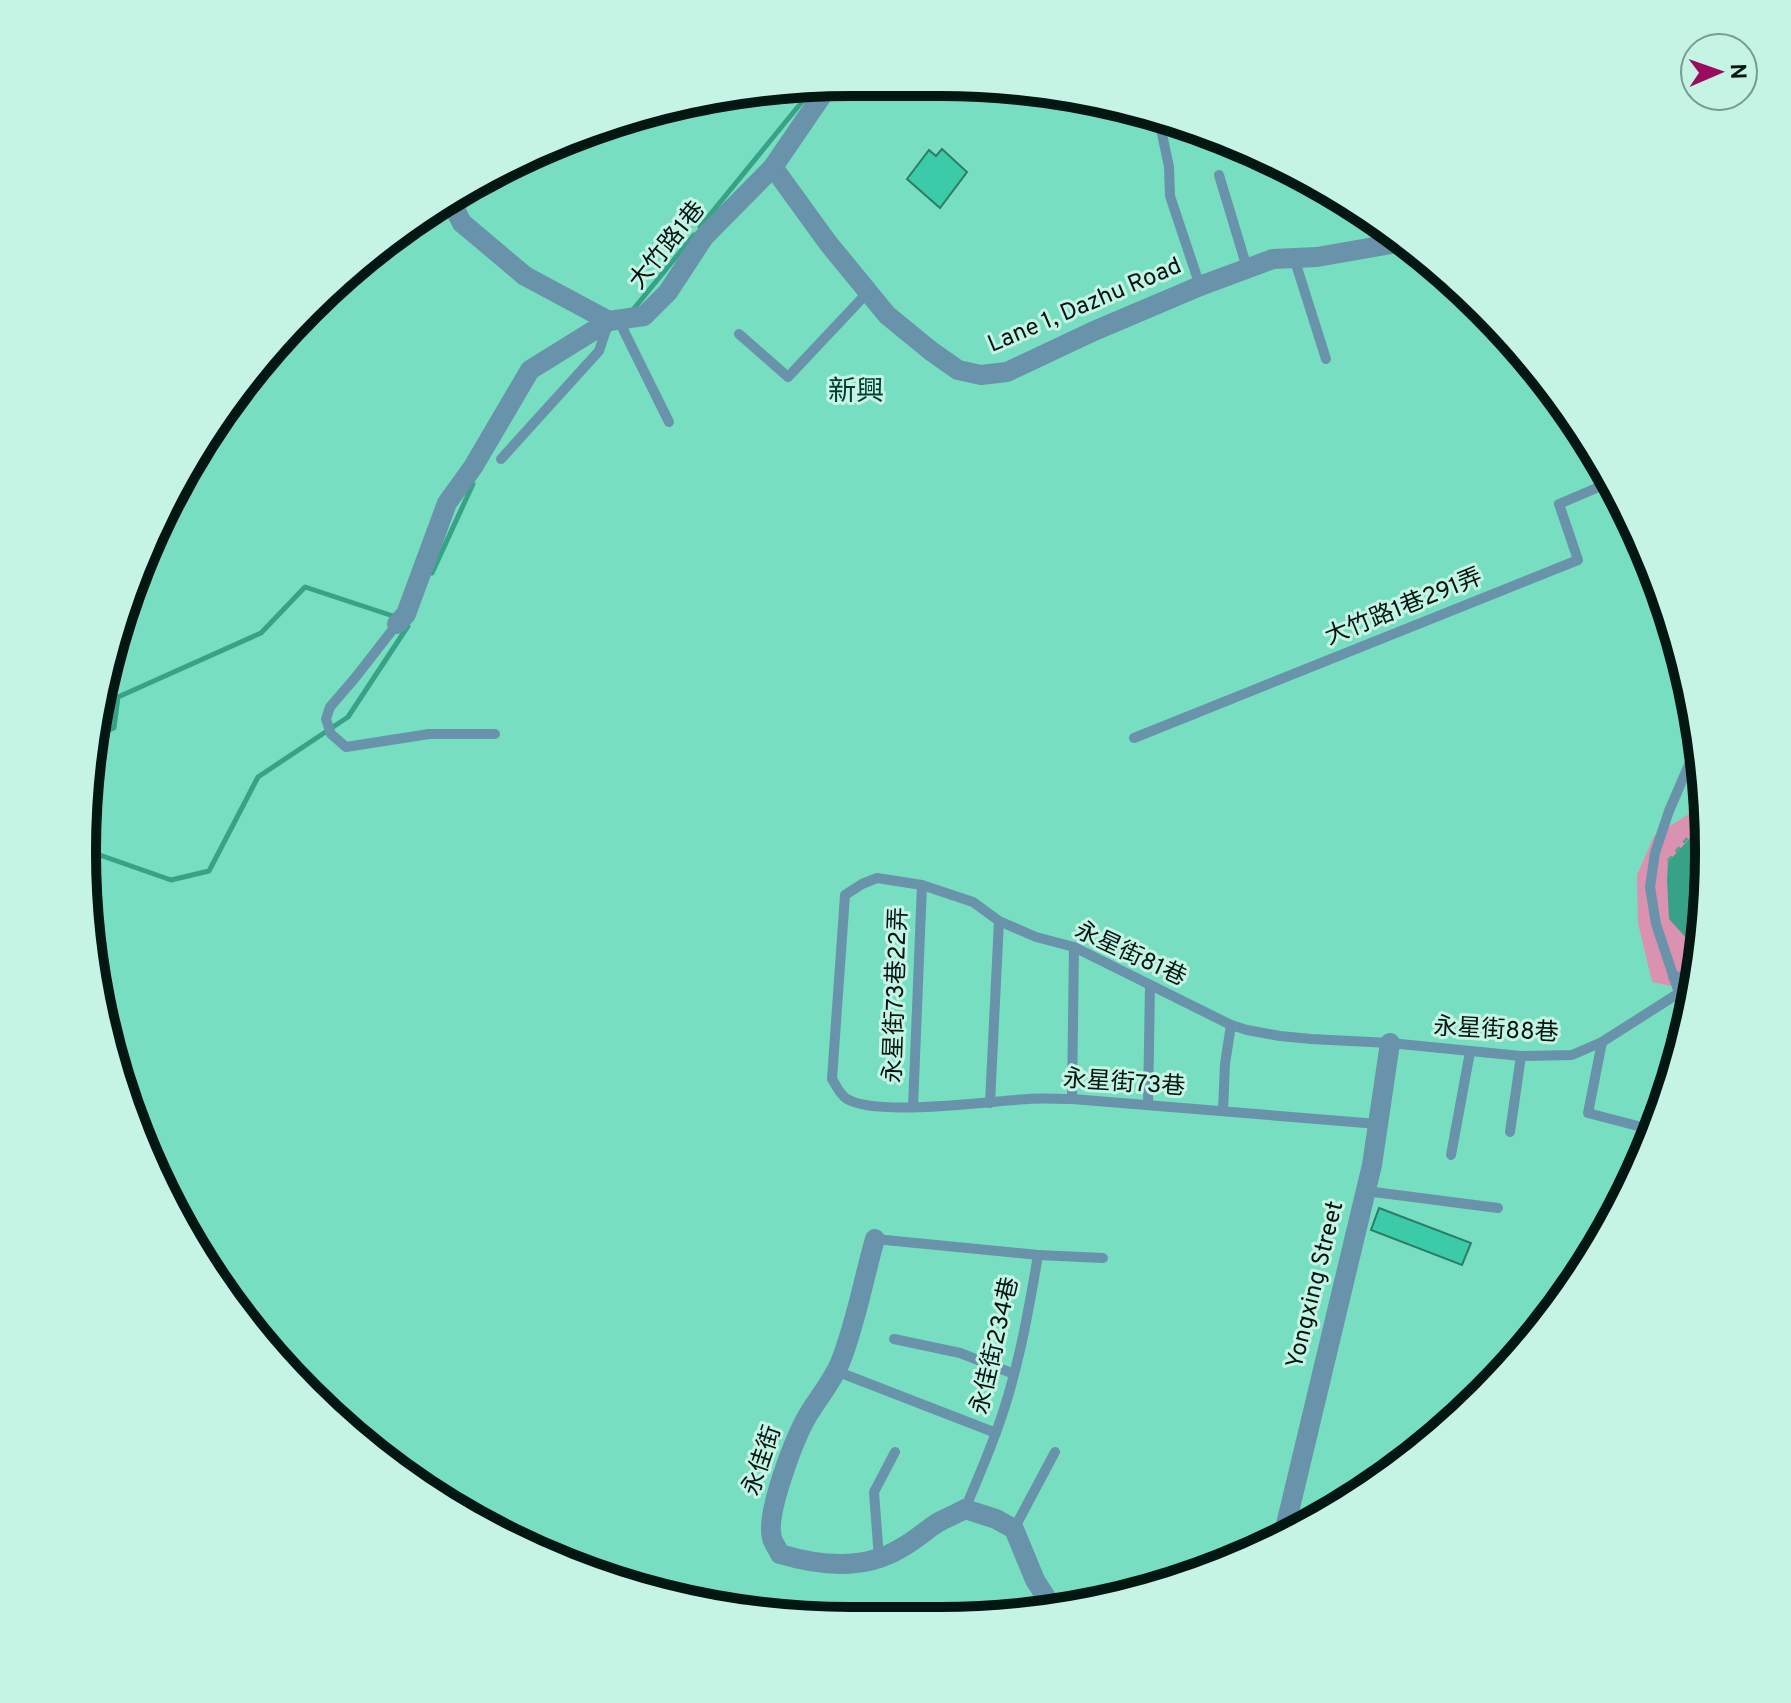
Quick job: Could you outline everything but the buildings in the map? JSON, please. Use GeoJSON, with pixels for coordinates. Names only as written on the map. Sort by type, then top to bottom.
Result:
{"type":"FeatureCollection","features":[{"type":"Feature","properties":{"kind":"street","name":"大竹路1巷"},"geometry":{"type":"LineString","coordinates":[[616,324],[644,316],[668,292],[704,237],[773,167],[821,97]]}},
{"type":"Feature","properties":{"kind":"street","name":"Lane 1, Dazhu Road"},"geometry":{"type":"LineString","coordinates":[[773,167],[828,243],[887,315],[958,370],[981,375],[1007,372],[1094,331],[1273,259],[1317,257],[1389,244]]}},
{"type":"Feature","properties":{"kind":"street"},"geometry":{"type":"LineString","coordinates":[[455,209],[462,223],[525,276],[616,324]]}},
{"type":"Feature","properties":{"kind":"street"},"geometry":{"type":"LineString","coordinates":[[402,619],[447,503],[473,467],[527,376],[616,324]]}},
{"type":"Feature","properties":{"kind":"street","name":"Yongxing Street"},"geometry":{"type":"LineString","coordinates":[[1287,1522],[1366,1191],[1390,1043]]}},
{"type":"Feature","properties":{"kind":"street","name":"永佳街"},"geometry":{"type":"LineString","coordinates":[[875,1239],[852,1332],[836,1371],[805,1419],[780,1482],[771,1512],[771,1537],[780,1554],[830,1564],[855,1564],[879,1560],[965,1509]]}},
{"type":"Feature","properties":{"kind":"street"},"geometry":{"type":"LineString","coordinates":[[965,1509],[996,1519],[1014,1529],[1035,1580],[1047,1599]]}},
{"type":"Feature","properties":{"kind":"lane"},"geometry":{"type":"LineString","coordinates":[[1161,130],[1169,167],[1170,196],[1200,286]]}},
{"type":"Feature","properties":{"kind":"lane"},"geometry":{"type":"LineString","coordinates":[[1219,175],[1247,268]]}},
{"type":"Feature","properties":{"kind":"lane"},"geometry":{"type":"LineString","coordinates":[[1294,258],[1326,359]]}},
{"type":"Feature","properties":{"kind":"lane"},"geometry":{"type":"LineString","coordinates":[[739,334],[788,377],[868,292]]}},
{"type":"Feature","properties":{"kind":"lane"},"geometry":{"type":"LineString","coordinates":[[616,324],[669,422]]}},
{"type":"Feature","properties":{"kind":"lane","name":"大竹路1巷"},"geometry":{"type":"LineString","coordinates":[[501,459],[599,351],[616,324]]}},
{"type":"Feature","properties":{"kind":"lane","name":"大竹路1巷291弄"},"geometry":{"type":"LineString","coordinates":[[1134,738],[1578,560],[1559,504],[1601,486]]}},
{"type":"Feature","properties":{"kind":"lane"},"geometry":{"type":"LineString","coordinates":[[402,619],[330,707],[326,719],[329,728],[346,747],[429,734],[495,734]]}},
{"type":"Feature","properties":{"kind":"lane"},"geometry":{"type":"LineString","coordinates":[[1679,993],[1656,924],[1650,887],[1655,853],[1690,763]]}},
{"type":"Feature","properties":{"kind":"lane","name":"永星街81巷"},"geometry":{"type":"LineString","coordinates":[[866,1105],[845,1098],[832,1079],[845,895],[877,878],[922,885],[973,902],[999,921],[1036,937],[1074,947],[1231,1025],[1280,1036],[1390,1043]]}},
{"type":"Feature","properties":{"kind":"lane","name":"永星街73巷22弄"},"geometry":{"type":"LineString","coordinates":[[913,1107],[922,885]]}},
{"type":"Feature","properties":{"kind":"lane"},"geometry":{"type":"LineString","coordinates":[[990,1103],[999,921]]}},
{"type":"Feature","properties":{"kind":"lane"},"geometry":{"type":"LineString","coordinates":[[1072,1099],[1074,947]]}},
{"type":"Feature","properties":{"kind":"lane"},"geometry":{"type":"LineString","coordinates":[[1673,977],[1684,976]]}},
{"type":"Feature","properties":{"kind":"lane"},"geometry":{"type":"LineString","coordinates":[[1148,1105],[1150,985]]}},
{"type":"Feature","properties":{"kind":"lane","name":"永星街88巷"},"geometry":{"type":"LineString","coordinates":[[1390,1043],[1521,1056],[1572,1055],[1602,1042],[1679,993]]}},
{"type":"Feature","properties":{"kind":"lane"},"geometry":{"type":"LineString","coordinates":[[1223,1111],[1231,1025]]}},
{"type":"Feature","properties":{"kind":"lane"},"geometry":{"type":"LineString","coordinates":[[1602,1042],[1588,1113],[1642,1127]]}},
{"type":"Feature","properties":{"kind":"lane"},"geometry":{"type":"LineString","coordinates":[[1451,1155],[1470,1052]]}},
{"type":"Feature","properties":{"kind":"lane"},"geometry":{"type":"LineString","coordinates":[[1510,1132],[1521,1056]]}},
{"type":"Feature","properties":{"kind":"lane","name":"永星街73巷"},"geometry":{"type":"LineString","coordinates":[[866,1105],[913,1107],[1031,1098],[1072,1099],[1378,1124]]}},
{"type":"Feature","properties":{"kind":"lane"},"geometry":{"type":"LineString","coordinates":[[1366,1191],[1498,1208]]}},
{"type":"Feature","properties":{"kind":"lane","name":"永佳街234巷"},"geometry":{"type":"LineString","coordinates":[[875,1239],[1038,1255],[1014,1374],[996,1433],[965,1509]]}},
{"type":"Feature","properties":{"kind":"lane"},"geometry":{"type":"LineString","coordinates":[[1038,1255],[1103,1258]]}},
{"type":"Feature","properties":{"kind":"lane"},"geometry":{"type":"LineString","coordinates":[[894,1339],[960,1353],[1014,1374]]}},
{"type":"Feature","properties":{"kind":"lane"},"geometry":{"type":"LineString","coordinates":[[836,1371],[996,1433]]}},
{"type":"Feature","properties":{"kind":"lane"},"geometry":{"type":"LineString","coordinates":[[879,1560],[874,1492],[895,1452]]}},
{"type":"Feature","properties":{"kind":"lane"},"geometry":{"type":"LineString","coordinates":[[1014,1529],[1055,1452]]}},
{"type":"Feature","properties":{"kind":"path"},"geometry":{"type":"LineString","coordinates":[[1669,860],[1694,830]]}},
{"type":"Feature","properties":{"kind":"shaded area"},"geometry":{"type":"Polygon","coordinates":[[[1693,812],[1695,852],[1689,950],[1682,989],[1652,982],[1638,923],[1637,875],[1654,836],[1693,812]]]}},
{"type":"Feature","properties":{"kind":"water"},"geometry":{"type":"Polygon","coordinates":[[[1693,835],[1695,852],[1690,942],[1669,919],[1667,880],[1668,862],[1693,835]]]}},
{"type":"Feature","properties":{"kind":"waterway"},"geometry":{"type":"LineString","coordinates":[[700,227],[805,98]]}},
{"type":"Feature","properties":{"kind":"waterway"},"geometry":{"type":"LineString","coordinates":[[632,311],[694,235]]}},
{"type":"Feature","properties":{"kind":"waterway"},"geometry":{"type":"LineString","coordinates":[[432,573],[473,484]]}},
{"type":"Feature","properties":{"kind":"waterway"},"geometry":{"type":"LineString","coordinates":[[106,731],[114,728],[118,697],[261,633],[305,587],[396,617]]}},
{"type":"Feature","properties":{"kind":"waterway"},"geometry":{"type":"LineString","coordinates":[[96,854],[171,880],[209,871],[258,777],[348,717],[408,626]]}},
{"type":"Feature","properties":{"kind":"district","name":"新興"},"geometry":{"type":"Point","coordinates":[856,393]}}]}
